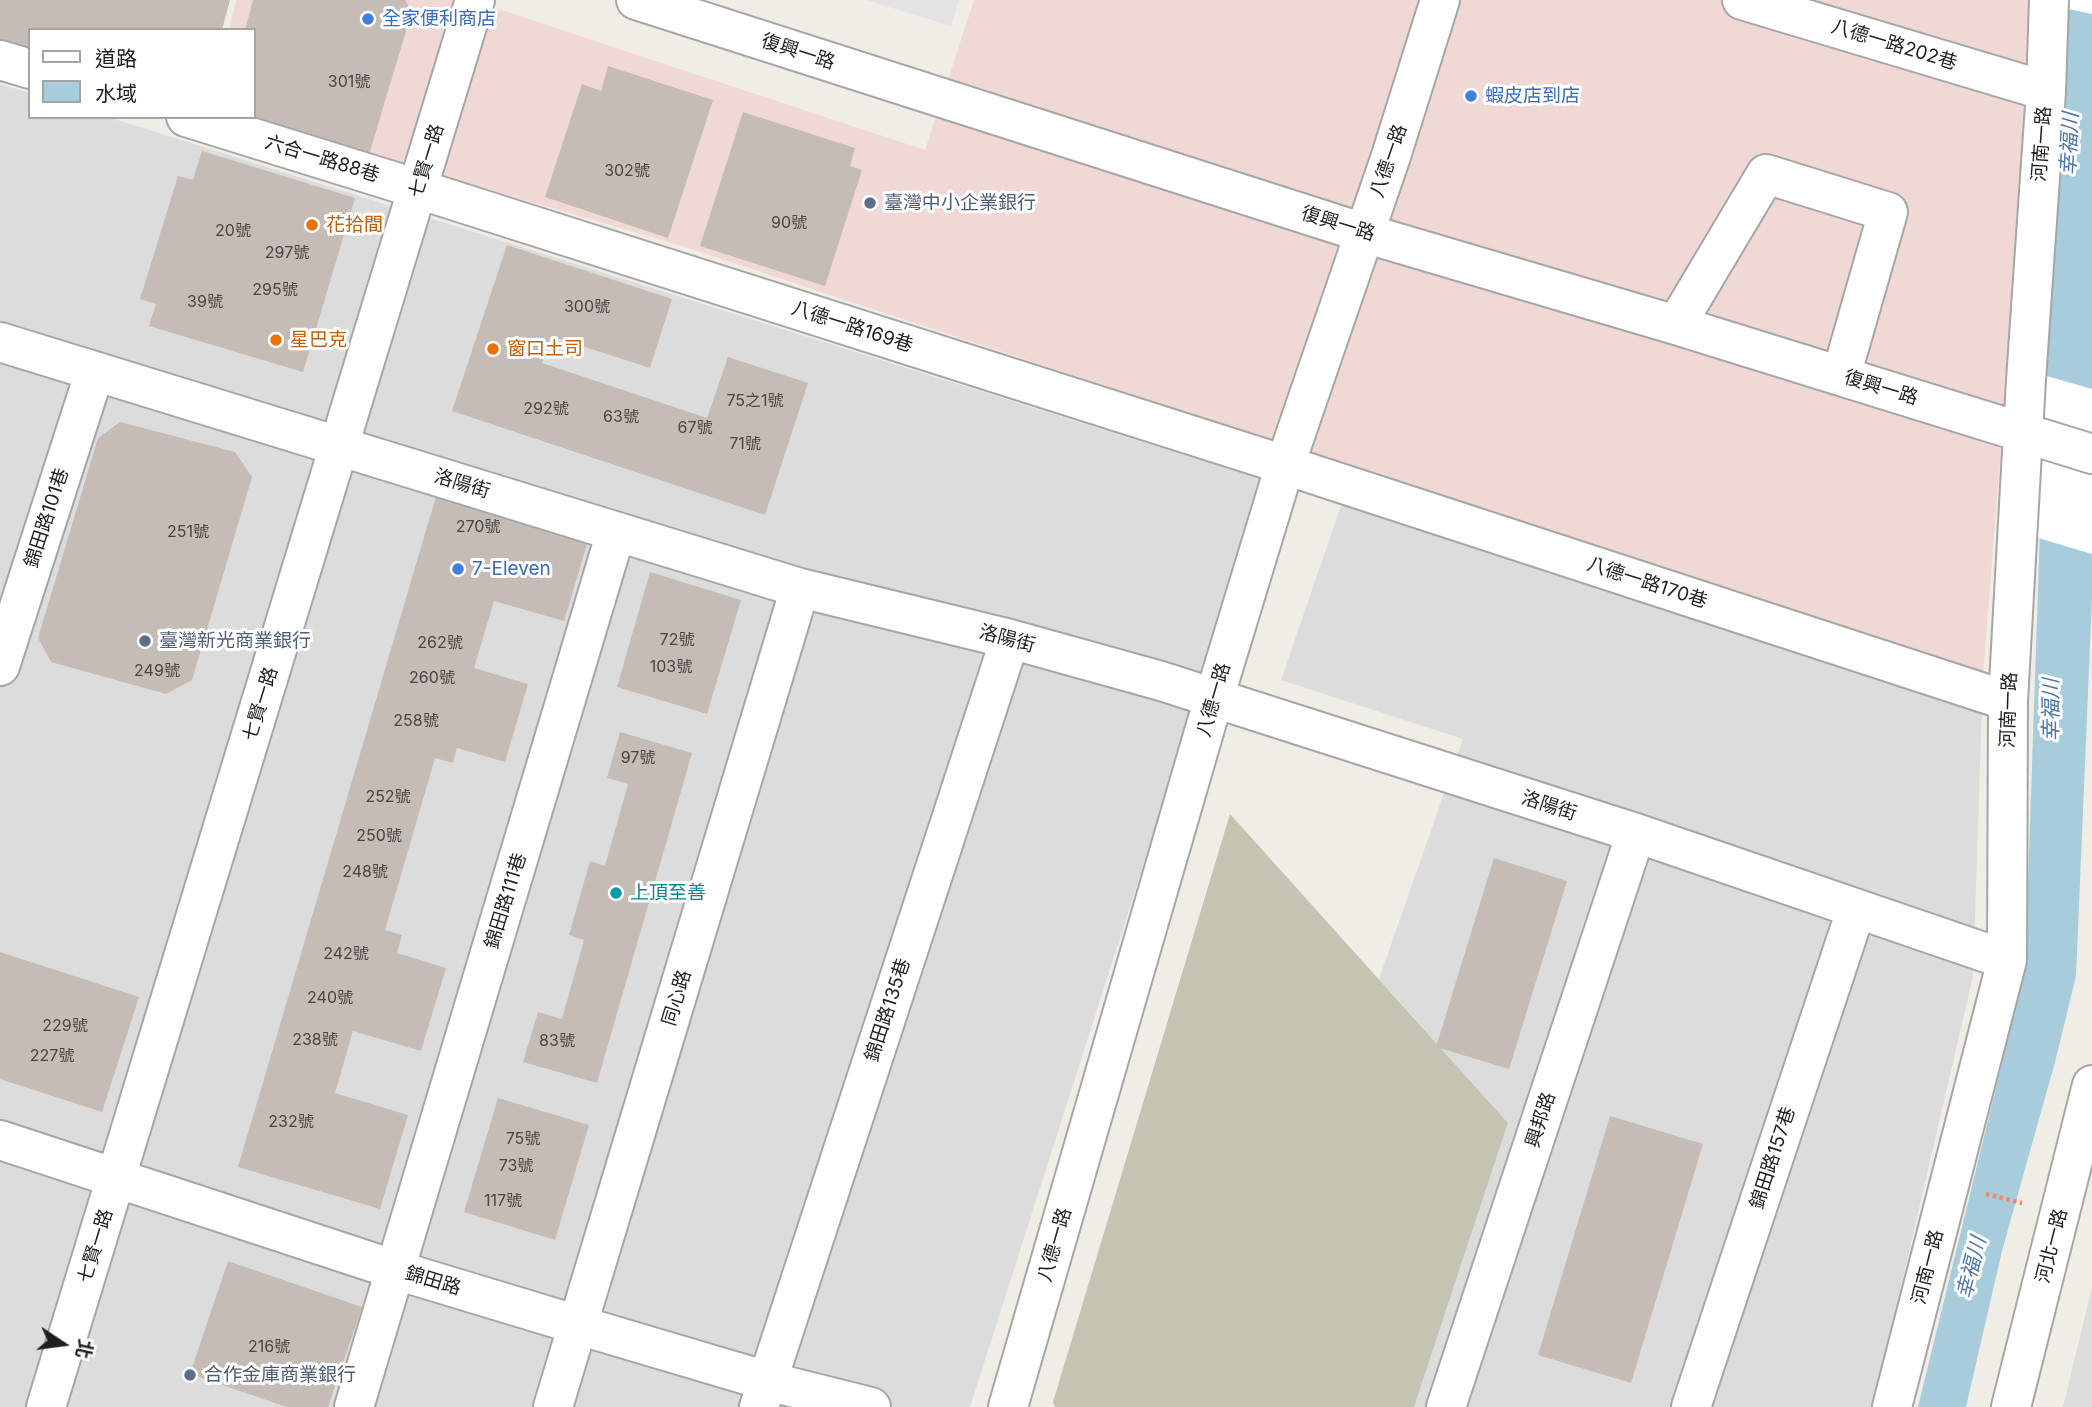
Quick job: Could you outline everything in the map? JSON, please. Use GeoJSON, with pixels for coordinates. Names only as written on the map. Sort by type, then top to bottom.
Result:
{"type":"FeatureCollection","features":[{"type":"Feature","properties":{"kind":"street","name":"七賢一路"},"geometry":{"type":"LineString","coordinates":[[46,1407],[475,0]]}},
{"type":"Feature","properties":{"kind":"street","name":"復興一路"},"geometry":{"type":"LineString","coordinates":[[636,0],[1364,233],[1676,325],[2092,454]]}},
{"type":"Feature","properties":{"kind":"street","name":"八德一路"},"geometry":{"type":"LineString","coordinates":[[1008,1407],[1214,699],[1285,465],[1391,156],[1440,0]]}},
{"type":"Feature","properties":{"kind":"street","name":"八德一路202巷"},"geometry":{"type":"LineString","coordinates":[[1742,0],[2046,91]]}},
{"type":"Feature","properties":{"kind":"street","name":"河南一路"},"geometry":{"type":"LineString","coordinates":[[1892,1407],[2007,960],[2008,701],[2033,435],[2049,0]]}},
{"type":"Feature","properties":{"kind":"street"},"geometry":{"type":"LineString","coordinates":[[0,60],[28,68]]}},
{"type":"Feature","properties":{"kind":"street","name":"六合一路88巷"},"geometry":{"type":"LineString","coordinates":[[192,119],[418,189]]}},
{"type":"Feature","properties":{"kind":"street"},"geometry":{"type":"LineString","coordinates":[[1676,325],[1766,174],[1790,181],[1888,212],[1841,376]]}},
{"type":"Feature","properties":{"kind":"street","name":"八德一路169巷"},"geometry":{"type":"LineString","coordinates":[[418,189],[1285,465]]}},
{"type":"Feature","properties":{"kind":"street","name":"洛陽街"},"geometry":{"type":"LineString","coordinates":[[0,342],[800,588],[1010,639],[1161,681],[1636,833],[2007,960]]}},
{"type":"Feature","properties":{"kind":"street","name":"錦田路101巷"},"geometry":{"type":"LineString","coordinates":[[0,666],[94,371]]}},
{"type":"Feature","properties":{"kind":"street","name":"八德一路170巷"},"geometry":{"type":"LineString","coordinates":[[1285,465],[2008,701]]}},
{"type":"Feature","properties":{"kind":"street","name":"錦田路111巷"},"geometry":{"type":"LineString","coordinates":[[354,1407],[616,532]]}},
{"type":"Feature","properties":{"kind":"street","name":"同心路"},"geometry":{"type":"LineString","coordinates":[[553,1407],[800,588]]}},
{"type":"Feature","properties":{"kind":"street","name":"錦田路135巷"},"geometry":{"type":"LineString","coordinates":[[763,1394],[1010,639]]}},
{"type":"Feature","properties":{"kind":"street","name":"興邦路"},"geometry":{"type":"LineString","coordinates":[[1446,1407],[1636,833]]}},
{"type":"Feature","properties":{"kind":"street","name":"錦田路157巷"},"geometry":{"type":"LineString","coordinates":[[1691,1407],[1856,910]]}},
{"type":"Feature","properties":{"kind":"street","name":"河北一路"},"geometry":{"type":"LineString","coordinates":[[2011,1407],[2092,1086]]}},
{"type":"Feature","properties":{"kind":"street","name":"錦田路"},"geometry":{"type":"LineString","coordinates":[[0,1140],[396,1270],[578,1325],[763,1394],[871,1407]]}},
{"type":"Feature","properties":{"kind":"path"},"geometry":{"type":"LineString","coordinates":[[1949,1184],[2033,1206]]}},
{"type":"Feature","properties":{"kind":"shaded area"},"geometry":{"type":"Polygon","coordinates":[[[236,0],[471,0],[925,150],[974,0],[2033,0],[2032,55],[1983,676],[685,247],[249,119],[256,119],[256,28],[229,28],[236,0]]]}},
{"type":"Feature","properties":{"kind":"shaded area"},"geometry":{"type":"Polygon","coordinates":[[[866,0],[959,0],[951,26],[866,0]]]}},
{"type":"Feature","properties":{"kind":"shaded area"},"geometry":{"type":"Polygon","coordinates":[[[0,84],[28,92],[28,119],[114,119],[1266,481],[970,1407],[0,1407],[0,84]]]}},
{"type":"Feature","properties":{"kind":"shaded area"},"geometry":{"type":"Polygon","coordinates":[[[1354,468],[1983,676],[1973,976],[1873,1407],[1414,1407],[1508,1123],[1379,979],[1463,739],[1281,680],[1354,468]]]}},
{"type":"Feature","properties":{"kind":"shaded area"},"geometry":{"type":"Polygon","coordinates":[[[1230,814],[1508,1123],[1414,1407],[1055,1407],[1053,1402],[1230,814]]]}},
{"type":"Feature","properties":{"kind":"shaded area"},"geometry":{"type":"Polygon","coordinates":[[[2092,1287],[2092,1407],[2063,1407],[2092,1287]]]}},
{"type":"Feature","properties":{"kind":"water","name":"幸福川"},"geometry":{"type":"Polygon","coordinates":[[[2058,0],[2092,0],[2092,598],[2076,976],[2002,1251],[1966,1407],[1918,1407],[2022,970],[2027,913],[2058,0]]]}},
{"type":"Feature","properties":{"kind":"pier"},"geometry":{"type":"Polygon","coordinates":[[[2054,0],[2092,0],[2092,14],[2054,6],[2054,0]]]}},
{"type":"Feature","properties":{"kind":"pier"},"geometry":{"type":"Polygon","coordinates":[[[2036,373],[2092,389],[2092,554],[2025,534],[2036,373]]]}},
{"type":"Feature","properties":{"kind":"building"},"geometry":{"type":"Polygon","coordinates":[[[0,0],[230,0],[223,28],[28,28],[28,55],[0,47],[0,0]]]}},
{"type":"Feature","properties":{"kind":"building"},"geometry":{"type":"Polygon","coordinates":[[[253,0],[405,0],[412,11],[368,158],[247,119],[256,119],[256,28],[246,28],[253,0]]]}},
{"type":"Feature","properties":{"kind":"building"},"geometry":{"type":"Polygon","coordinates":[[[608,66],[713,100],[668,238],[545,197],[582,84],[601,91],[608,66]]]}},
{"type":"Feature","properties":{"kind":"building"},"geometry":{"type":"Polygon","coordinates":[[[743,112],[855,148],[850,166],[862,170],[825,286],[700,246],[743,112]]]}},
{"type":"Feature","properties":{"kind":"building"},"geometry":{"type":"Polygon","coordinates":[[[202,151],[355,198],[303,372],[149,326],[156,304],[140,299],[178,176],[193,180],[202,151]]]}},
{"type":"Feature","properties":{"kind":"building"},"geometry":{"type":"Polygon","coordinates":[[[507,245],[672,299],[650,368],[551,336],[542,363],[707,418],[728,357],[808,383],[765,515],[452,411],[507,245]]]}},
{"type":"Feature","properties":{"kind":"building"},"geometry":{"type":"Polygon","coordinates":[[[120,422],[235,452],[252,477],[192,680],[166,694],[51,662],[38,638],[98,438],[120,422]]]}},
{"type":"Feature","properties":{"kind":"building"},"geometry":{"type":"Polygon","coordinates":[[[440,483],[591,531],[564,621],[494,601],[474,668],[528,684],[505,762],[457,748],[453,763],[435,758],[385,930],[402,935],[397,953],[446,968],[421,1051],[353,1031],[335,1093],[408,1115],[380,1209],[238,1167],[440,483]]]}},
{"type":"Feature","properties":{"kind":"building"},"geometry":{"type":"Polygon","coordinates":[[[650,572],[741,600],[707,714],[617,687],[650,572]]]}},
{"type":"Feature","properties":{"kind":"building","name":"上頂至善"},"geometry":{"type":"Polygon","coordinates":[[[620,732],[692,753],[597,1083],[523,1062],[538,1012],[562,1019],[584,940],[569,935],[590,861],[605,866],[628,784],[607,778],[620,732]]]}},
{"type":"Feature","properties":{"kind":"building"},"geometry":{"type":"Polygon","coordinates":[[[1494,858],[1567,881],[1509,1069],[1436,1047],[1494,858]]]}},
{"type":"Feature","properties":{"kind":"building"},"geometry":{"type":"Polygon","coordinates":[[[0,952],[139,997],[102,1112],[0,1079],[0,952]]]}},
{"type":"Feature","properties":{"kind":"building"},"geometry":{"type":"Polygon","coordinates":[[[498,1098],[589,1125],[555,1240],[464,1212],[498,1098]]]}},
{"type":"Feature","properties":{"kind":"building"},"geometry":{"type":"Polygon","coordinates":[[[1610,1116],[1703,1144],[1631,1383],[1538,1355],[1610,1116]]]}},
{"type":"Feature","properties":{"kind":"building"},"geometry":{"type":"Polygon","coordinates":[[[228,1261],[362,1307],[328,1407],[287,1407],[190,1374],[228,1261]]]}},
{"type":"Feature","properties":{"kind":"place","name":"全家便利商店"},"geometry":{"type":"Point","coordinates":[368,19]}},
{"type":"Feature","properties":{"kind":"place","name":"蝦皮店到店"},"geometry":{"type":"Point","coordinates":[1471,96]}},
{"type":"Feature","properties":{"kind":"place","name":"臺灣中小企業銀行"},"geometry":{"type":"Point","coordinates":[870,203]}},
{"type":"Feature","properties":{"kind":"place","name":"花拾間"},"geometry":{"type":"Point","coordinates":[312,225]}},
{"type":"Feature","properties":{"kind":"place","name":"星巴克"},"geometry":{"type":"Point","coordinates":[276,340]}},
{"type":"Feature","properties":{"kind":"place","name":"窗口土司"},"geometry":{"type":"Point","coordinates":[493,349]}},
{"type":"Feature","properties":{"kind":"place","name":"7-Eleven"},"geometry":{"type":"Point","coordinates":[458,569]}},
{"type":"Feature","properties":{"kind":"place","name":"臺灣新光商業銀行"},"geometry":{"type":"Point","coordinates":[145,641]}},
{"type":"Feature","properties":{"kind":"place","name":"上頂至善"},"geometry":{"type":"Point","coordinates":[616,893]}},
{"type":"Feature","properties":{"kind":"place","name":"合作金庫商業銀行"},"geometry":{"type":"Point","coordinates":[190,1375]}}]}
